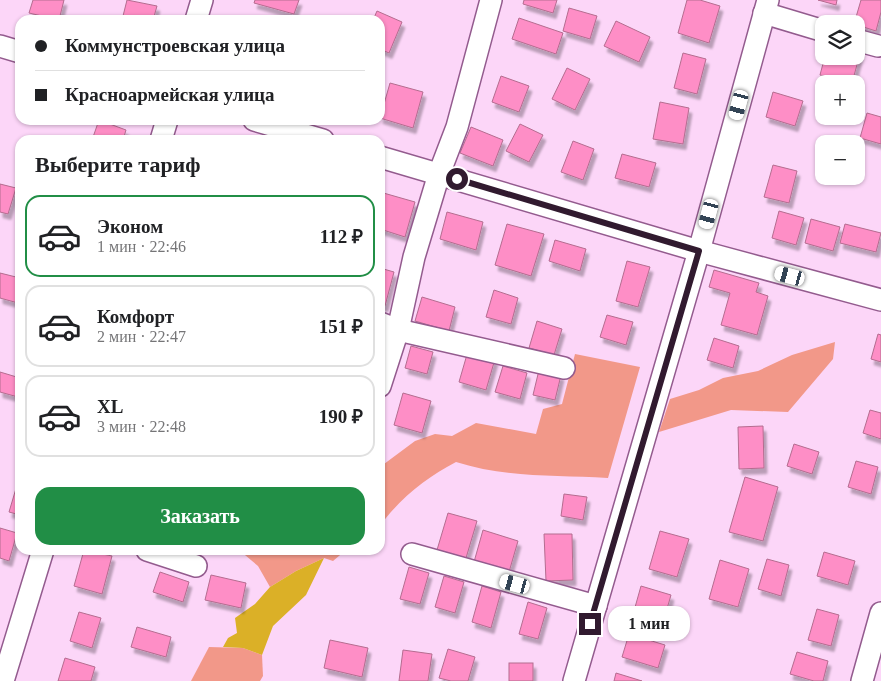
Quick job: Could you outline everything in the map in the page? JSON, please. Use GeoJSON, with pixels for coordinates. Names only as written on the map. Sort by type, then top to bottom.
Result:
{"type":"FeatureCollection","features":[{"type":"Feature","properties":{"kind":"street"},"geometry":{"type":"LineString","coordinates":[[198,15],[202,0]]}},
{"type":"Feature","properties":{"kind":"street"},"geometry":{"type":"LineString","coordinates":[[385,353],[389,326],[414,257],[439,174],[457,127],[491,0]]}},
{"type":"Feature","properties":{"kind":"street"},"geometry":{"type":"LineString","coordinates":[[574,681],[699,251],[766,7],[815,27]]}},
{"type":"Feature","properties":{"kind":"street"},"geometry":{"type":"LineString","coordinates":[[865,42],[878,46]]}},
{"type":"Feature","properties":{"kind":"street"},"geometry":{"type":"LineString","coordinates":[[0,46],[15,50]]}},
{"type":"Feature","properties":{"kind":"street"},"geometry":{"type":"LineString","coordinates":[[271,125],[306,135]]}},
{"type":"Feature","properties":{"kind":"street"},"geometry":{"type":"LineString","coordinates":[[385,158],[699,251],[881,300]]}},
{"type":"Feature","properties":{"kind":"street"},"geometry":{"type":"LineString","coordinates":[[389,326],[564,368]]}},
{"type":"Feature","properties":{"kind":"street"},"geometry":{"type":"LineString","coordinates":[[412,554],[596,606]]}},
{"type":"Feature","properties":{"kind":"street"},"geometry":{"type":"LineString","coordinates":[[3,681],[41,555]]}},
{"type":"Feature","properties":{"kind":"street"},"geometry":{"type":"LineString","coordinates":[[162,555],[196,566]]}},
{"type":"Feature","properties":{"kind":"street"},"geometry":{"type":"LineString","coordinates":[[862,681],[881,613]]}},
{"type":"Feature","properties":{"kind":"shaded area"},"geometry":{"type":"Polygon","coordinates":[[[835,342],[833,359],[788,412],[731,410],[659,432],[670,399],[699,390],[723,378],[758,371],[792,355],[835,342]]]}},
{"type":"Feature","properties":{"kind":"shaded area"},"geometry":{"type":"Polygon","coordinates":[[[575,354],[640,367],[608,478],[512,473],[494,471],[456,462],[414,490],[385,520],[385,463],[415,441],[435,434],[452,436],[476,423],[536,434],[543,409],[562,404],[575,354]]]}},
{"type":"Feature","properties":{"kind":"shaded area"},"geometry":{"type":"Polygon","coordinates":[[[245,555],[340,555],[333,561],[324,558],[296,571],[270,587],[258,566],[245,555]]]}},
{"type":"Feature","properties":{"kind":"shaded area"},"geometry":{"type":"Polygon","coordinates":[[[324,558],[306,595],[273,626],[262,655],[243,648],[223,647],[228,638],[237,633],[235,618],[255,604],[270,587],[296,571],[324,558]]]}},
{"type":"Feature","properties":{"kind":"shaded area"},"geometry":{"type":"Polygon","coordinates":[[[209,647],[243,648],[262,655],[263,676],[260,681],[191,681],[209,647]]]}},
{"type":"Feature","properties":{"kind":"building"},"geometry":{"type":"Polygon","coordinates":[[[33,0],[64,0],[60,15],[29,13],[33,0]]]}},
{"type":"Feature","properties":{"kind":"building"},"geometry":{"type":"Polygon","coordinates":[[[127,0],[157,6],[154,15],[123,15],[127,0]]]}},
{"type":"Feature","properties":{"kind":"building"},"geometry":{"type":"Polygon","coordinates":[[[255,0],[299,0],[294,14],[254,3],[255,0]]]}},
{"type":"Feature","properties":{"kind":"building"},"geometry":{"type":"Polygon","coordinates":[[[524,0],[557,0],[553,13],[523,4],[524,0]]]}},
{"type":"Feature","properties":{"kind":"building"},"geometry":{"type":"Polygon","coordinates":[[[687,0],[700,0],[720,6],[709,43],[678,33],[687,0]]]}},
{"type":"Feature","properties":{"kind":"building"},"geometry":{"type":"Polygon","coordinates":[[[818,0],[837,0],[836,5],[818,0]]]}},
{"type":"Feature","properties":{"kind":"building"},"geometry":{"type":"Polygon","coordinates":[[[861,0],[881,0],[881,12],[876,31],[865,28],[865,15],[857,15],[861,0]]]}},
{"type":"Feature","properties":{"kind":"building"},"geometry":{"type":"Polygon","coordinates":[[[569,8],[597,16],[590,39],[563,31],[569,8]]]}},
{"type":"Feature","properties":{"kind":"building"},"geometry":{"type":"Polygon","coordinates":[[[377,11],[402,22],[389,53],[385,51],[385,15],[375,15],[377,11]]]}},
{"type":"Feature","properties":{"kind":"building"},"geometry":{"type":"Polygon","coordinates":[[[519,18],[563,33],[556,54],[512,39],[519,18]]]}},
{"type":"Feature","properties":{"kind":"building"},"geometry":{"type":"Polygon","coordinates":[[[616,21],[650,37],[639,62],[604,46],[616,21]]]}},
{"type":"Feature","properties":{"kind":"building"},"geometry":{"type":"Polygon","coordinates":[[[683,53],[706,59],[697,94],[674,88],[683,53]]]}},
{"type":"Feature","properties":{"kind":"building"},"geometry":{"type":"Polygon","coordinates":[[[823,65],[857,65],[854,75],[820,75],[823,65]]]}},
{"type":"Feature","properties":{"kind":"building"},"geometry":{"type":"Polygon","coordinates":[[[567,68],[590,79],[575,110],[552,99],[567,68]]]}},
{"type":"Feature","properties":{"kind":"building"},"geometry":{"type":"Polygon","coordinates":[[[501,76],[529,86],[519,112],[492,102],[501,76]]]}},
{"type":"Feature","properties":{"kind":"building"},"geometry":{"type":"Polygon","coordinates":[[[390,83],[423,92],[413,128],[385,120],[385,100],[390,83]]]}},
{"type":"Feature","properties":{"kind":"building"},"geometry":{"type":"Polygon","coordinates":[[[773,92],[803,101],[795,126],[766,117],[773,92]]]}},
{"type":"Feature","properties":{"kind":"building"},"geometry":{"type":"Polygon","coordinates":[[[660,102],[689,108],[683,144],[653,139],[660,102]]]}},
{"type":"Feature","properties":{"kind":"building"},"geometry":{"type":"Polygon","coordinates":[[[867,113],[881,117],[881,144],[865,139],[865,135],[861,135],[867,113]]]}},
{"type":"Feature","properties":{"kind":"building"},"geometry":{"type":"Polygon","coordinates":[[[520,124],[543,135],[529,162],[506,151],[520,124]]]}},
{"type":"Feature","properties":{"kind":"building"},"geometry":{"type":"Polygon","coordinates":[[[97,125],[112,125],[126,130],[124,135],[94,135],[97,125]]]}},
{"type":"Feature","properties":{"kind":"building"},"geometry":{"type":"Polygon","coordinates":[[[471,127],[503,140],[493,166],[460,153],[471,127]]]}},
{"type":"Feature","properties":{"kind":"building"},"geometry":{"type":"Polygon","coordinates":[[[573,141],[594,149],[583,180],[561,172],[573,141]]]}},
{"type":"Feature","properties":{"kind":"building"},"geometry":{"type":"Polygon","coordinates":[[[622,154],[656,163],[649,187],[615,178],[622,154]]]}},
{"type":"Feature","properties":{"kind":"building"},"geometry":{"type":"Polygon","coordinates":[[[773,165],[797,171],[789,203],[764,197],[773,165]]]}},
{"type":"Feature","properties":{"kind":"building"},"geometry":{"type":"Polygon","coordinates":[[[0,184],[15,188],[8,214],[0,212],[0,184]]]}},
{"type":"Feature","properties":{"kind":"building"},"geometry":{"type":"Polygon","coordinates":[[[385,193],[415,202],[405,237],[385,231],[385,193]]]}},
{"type":"Feature","properties":{"kind":"building"},"geometry":{"type":"Polygon","coordinates":[[[779,211],[804,218],[796,245],[772,238],[779,211]]]}},
{"type":"Feature","properties":{"kind":"building"},"geometry":{"type":"Polygon","coordinates":[[[447,212],[483,222],[476,250],[440,239],[447,212]]]}},
{"type":"Feature","properties":{"kind":"building"},"geometry":{"type":"Polygon","coordinates":[[[811,219],[840,227],[833,251],[805,243],[811,219]]]}},
{"type":"Feature","properties":{"kind":"building"},"geometry":{"type":"Polygon","coordinates":[[[507,224],[544,234],[531,276],[495,265],[507,224]]]}},
{"type":"Feature","properties":{"kind":"building"},"geometry":{"type":"Polygon","coordinates":[[[845,224],[881,233],[876,252],[840,243],[845,224]]]}},
{"type":"Feature","properties":{"kind":"building"},"geometry":{"type":"Polygon","coordinates":[[[555,240],[586,249],[580,271],[549,261],[555,240]]]}},
{"type":"Feature","properties":{"kind":"building"},"geometry":{"type":"Polygon","coordinates":[[[627,261],[650,267],[638,307],[616,301],[627,261]]]}},
{"type":"Feature","properties":{"kind":"building"},"geometry":{"type":"Polygon","coordinates":[[[385,269],[394,272],[385,306],[385,269]]]}},
{"type":"Feature","properties":{"kind":"building"},"geometry":{"type":"Polygon","coordinates":[[[714,270],[759,283],[756,292],[768,296],[757,335],[721,325],[730,293],[709,287],[714,270]]]}},
{"type":"Feature","properties":{"kind":"building"},"geometry":{"type":"Polygon","coordinates":[[[0,273],[15,277],[15,302],[0,298],[0,273]]]}},
{"type":"Feature","properties":{"kind":"building"},"geometry":{"type":"Polygon","coordinates":[[[494,290],[518,298],[511,324],[486,317],[494,290]]]}},
{"type":"Feature","properties":{"kind":"building"},"geometry":{"type":"Polygon","coordinates":[[[422,297],[455,307],[449,331],[415,321],[422,297]]]}},
{"type":"Feature","properties":{"kind":"building"},"geometry":{"type":"Polygon","coordinates":[[[607,315],[633,322],[626,345],[600,337],[607,315]]]}},
{"type":"Feature","properties":{"kind":"building"},"geometry":{"type":"Polygon","coordinates":[[[537,321],[562,329],[554,355],[529,348],[537,321]]]}},
{"type":"Feature","properties":{"kind":"building"},"geometry":{"type":"Polygon","coordinates":[[[878,334],[881,335],[881,362],[871,359],[878,334]]]}},
{"type":"Feature","properties":{"kind":"building"},"geometry":{"type":"Polygon","coordinates":[[[714,338],[739,346],[733,368],[707,360],[714,338]]]}},
{"type":"Feature","properties":{"kind":"building"},"geometry":{"type":"Polygon","coordinates":[[[411,346],[433,352],[427,374],[405,368],[411,346]]]}},
{"type":"Feature","properties":{"kind":"building"},"geometry":{"type":"Polygon","coordinates":[[[468,351],[495,359],[486,390],[459,382],[468,351]]]}},
{"type":"Feature","properties":{"kind":"building"},"geometry":{"type":"Polygon","coordinates":[[[503,366],[527,373],[520,399],[495,392],[503,366]]]}},
{"type":"Feature","properties":{"kind":"building"},"geometry":{"type":"Polygon","coordinates":[[[539,370],[561,375],[555,400],[533,395],[539,370]]]}},
{"type":"Feature","properties":{"kind":"building"},"geometry":{"type":"Polygon","coordinates":[[[0,372],[15,376],[15,396],[0,392],[0,372]]]}},
{"type":"Feature","properties":{"kind":"building"},"geometry":{"type":"Polygon","coordinates":[[[403,393],[431,401],[422,433],[394,425],[403,393]]]}},
{"type":"Feature","properties":{"kind":"building"},"geometry":{"type":"Polygon","coordinates":[[[870,410],[881,413],[881,439],[863,433],[870,410]]]}},
{"type":"Feature","properties":{"kind":"building"},"geometry":{"type":"Polygon","coordinates":[[[763,426],[764,468],[739,469],[738,427],[763,426]]]}},
{"type":"Feature","properties":{"kind":"building"},"geometry":{"type":"Polygon","coordinates":[[[794,444],[819,452],[812,474],[787,466],[794,444]]]}},
{"type":"Feature","properties":{"kind":"building"},"geometry":{"type":"Polygon","coordinates":[[[856,461],[878,467],[871,494],[848,487],[856,461]]]}},
{"type":"Feature","properties":{"kind":"building"},"geometry":{"type":"Polygon","coordinates":[[[745,477],[778,487],[763,541],[729,532],[745,477]]]}},
{"type":"Feature","properties":{"kind":"building"},"geometry":{"type":"Polygon","coordinates":[[[15,492],[15,514],[9,512],[15,492]]]}},
{"type":"Feature","properties":{"kind":"building"},"geometry":{"type":"Polygon","coordinates":[[[564,494],[587,497],[583,520],[561,516],[564,494]]]}},
{"type":"Feature","properties":{"kind":"building"},"geometry":{"type":"Polygon","coordinates":[[[448,513],[477,521],[466,558],[437,550],[448,513]]]}},
{"type":"Feature","properties":{"kind":"building"},"geometry":{"type":"Polygon","coordinates":[[[0,528],[15,532],[15,540],[9,561],[0,558],[0,528]]]}},
{"type":"Feature","properties":{"kind":"building"},"geometry":{"type":"Polygon","coordinates":[[[483,530],[518,541],[509,572],[474,562],[483,530]]]}},
{"type":"Feature","properties":{"kind":"building"},"geometry":{"type":"Polygon","coordinates":[[[660,531],[689,539],[677,577],[649,569],[660,531]]]}},
{"type":"Feature","properties":{"kind":"building"},"geometry":{"type":"Polygon","coordinates":[[[544,534],[572,534],[573,580],[546,581],[544,534]]]}},
{"type":"Feature","properties":{"kind":"building"},"geometry":{"type":"Polygon","coordinates":[[[824,552],[855,561],[848,585],[817,576],[824,552]]]}},
{"type":"Feature","properties":{"kind":"building"},"geometry":{"type":"Polygon","coordinates":[[[83,555],[112,556],[102,594],[74,586],[83,555]]]}},
{"type":"Feature","properties":{"kind":"building"},"geometry":{"type":"Polygon","coordinates":[[[767,559],[789,565],[781,596],[758,589],[767,559]]]}},
{"type":"Feature","properties":{"kind":"building"},"geometry":{"type":"Polygon","coordinates":[[[720,560],[749,569],[738,607],[709,599],[720,560]]]}},
{"type":"Feature","properties":{"kind":"building"},"geometry":{"type":"Polygon","coordinates":[[[409,567],[429,573],[420,604],[400,599],[409,567]]]}},
{"type":"Feature","properties":{"kind":"building"},"geometry":{"type":"Polygon","coordinates":[[[160,572],[189,582],[183,602],[153,592],[160,572]]]}},
{"type":"Feature","properties":{"kind":"building"},"geometry":{"type":"Polygon","coordinates":[[[211,575],[246,583],[241,608],[205,600],[211,575]]]}},
{"type":"Feature","properties":{"kind":"building"},"geometry":{"type":"Polygon","coordinates":[[[444,576],[464,582],[455,613],[435,607],[444,576]]]}},
{"type":"Feature","properties":{"kind":"building"},"geometry":{"type":"Polygon","coordinates":[[[482,586],[501,592],[491,628],[472,622],[482,586]]]}},
{"type":"Feature","properties":{"kind":"building"},"geometry":{"type":"Polygon","coordinates":[[[641,586],[671,595],[662,626],[632,618],[641,586]]]}},
{"type":"Feature","properties":{"kind":"building"},"geometry":{"type":"Polygon","coordinates":[[[528,602],[547,608],[538,639],[519,634],[528,602]]]}},
{"type":"Feature","properties":{"kind":"building"},"geometry":{"type":"Polygon","coordinates":[[[817,609],[839,615],[831,646],[808,640],[817,609]]]}},
{"type":"Feature","properties":{"kind":"building"},"geometry":{"type":"Polygon","coordinates":[[[79,612],[101,618],[92,648],[70,641],[79,612]]]}},
{"type":"Feature","properties":{"kind":"building"},"geometry":{"type":"Polygon","coordinates":[[[137,627],[171,637],[166,657],[131,647],[137,627]]]}},
{"type":"Feature","properties":{"kind":"building"},"geometry":{"type":"Polygon","coordinates":[[[629,634],[665,645],[658,668],[622,657],[629,634]]]}},
{"type":"Feature","properties":{"kind":"building"},"geometry":{"type":"Polygon","coordinates":[[[330,640],[368,648],[362,677],[324,668],[330,640]]]}},
{"type":"Feature","properties":{"kind":"building"},"geometry":{"type":"Polygon","coordinates":[[[448,649],[475,657],[468,681],[451,681],[439,678],[448,649]]]}},
{"type":"Feature","properties":{"kind":"building"},"geometry":{"type":"Polygon","coordinates":[[[403,650],[432,654],[428,681],[399,681],[403,650]]]}},
{"type":"Feature","properties":{"kind":"building"},"geometry":{"type":"Polygon","coordinates":[[[797,652],[828,661],[823,681],[814,681],[790,674],[797,652]]]}},
{"type":"Feature","properties":{"kind":"building"},"geometry":{"type":"Polygon","coordinates":[[[65,658],[95,667],[91,681],[58,681],[65,658]]]}},
{"type":"Feature","properties":{"kind":"building"},"geometry":{"type":"Polygon","coordinates":[[[509,663],[533,663],[533,681],[509,681],[509,663]]]}},
{"type":"Feature","properties":{"kind":"building"},"geometry":{"type":"Polygon","coordinates":[[[616,673],[642,681],[614,681],[616,673]]]}},
{"type":"Feature","properties":{"kind":"route"},"geometry":{"type":"LineString","coordinates":[[457,179],[699,251],[590,624]]}}]}
